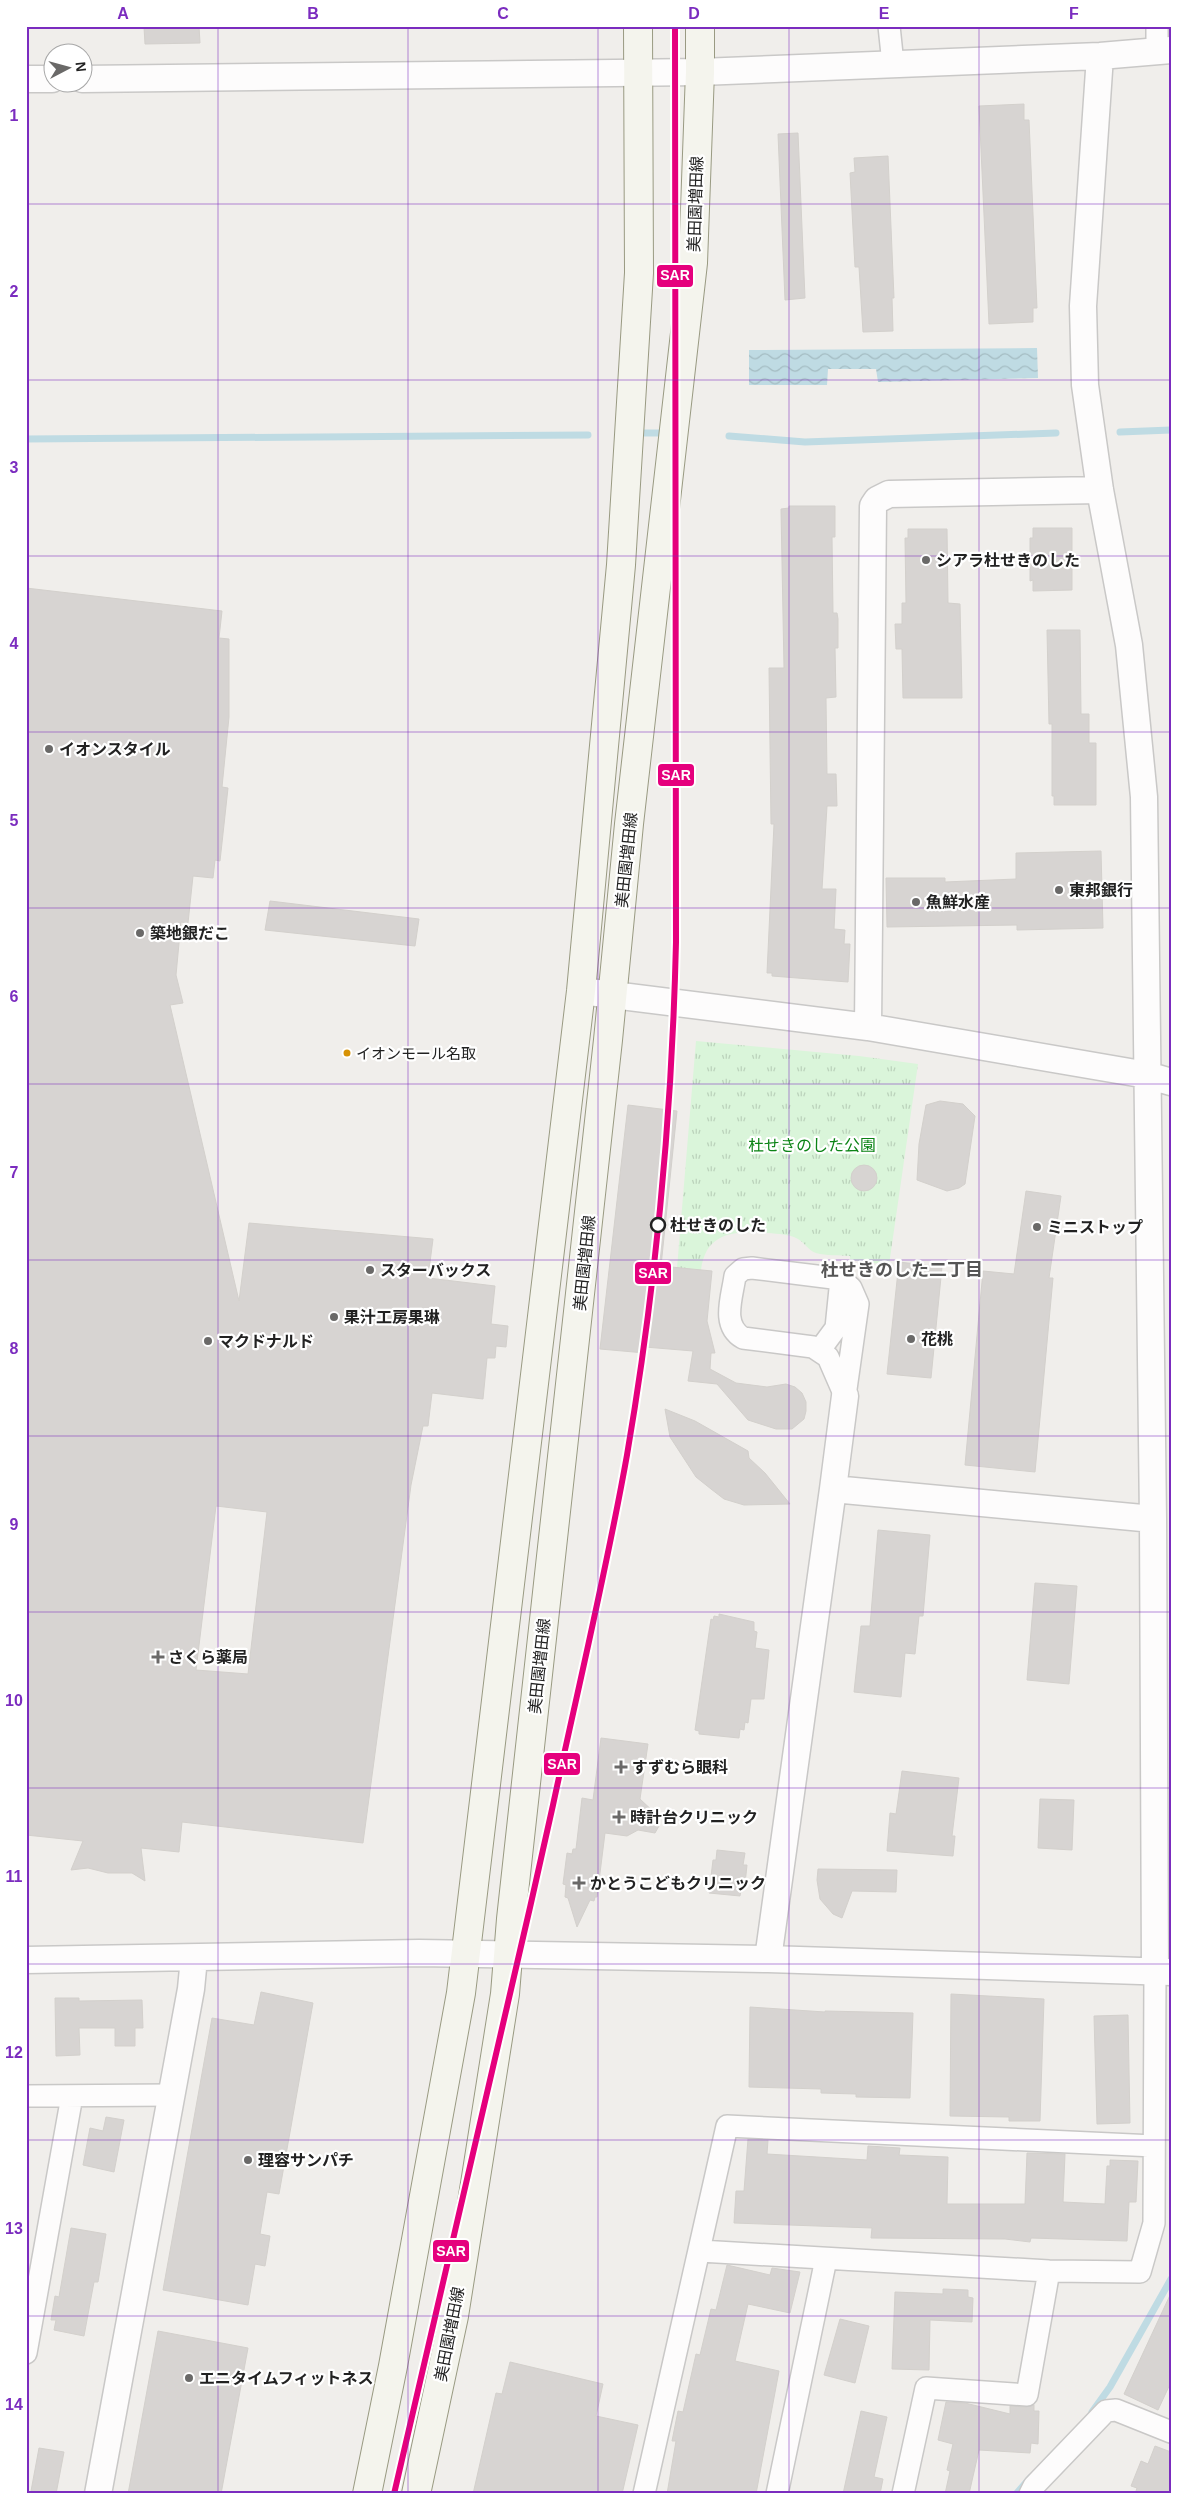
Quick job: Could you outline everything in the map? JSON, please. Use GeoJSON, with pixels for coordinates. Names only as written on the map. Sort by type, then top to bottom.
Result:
{"type":"FeatureCollection","features":[{"type":"Feature","properties":{"kind":"main road","name":"美田園増田線"},"geometry":{"type":"LineString","coordinates":[[367,2494],[454,2035],[466,1954],[581,991],[624,516],[639,273],[638,26]]}},
{"type":"Feature","properties":{"kind":"main road","name":"美田園増田線"},"geometry":{"type":"LineString","coordinates":[[416,2494],[454,2316],[505,1994],[512,1910],[613,996],[629,824],[693,263],[700,26]]}},
{"type":"Feature","properties":{"kind":"street"},"geometry":{"type":"LineString","coordinates":[[889,26],[893,64]]}},
{"type":"Feature","properties":{"kind":"street"},"geometry":{"type":"LineString","coordinates":[[92,79],[700,72],[1100,56],[1162,42]]}},
{"type":"Feature","properties":{"kind":"street"},"geometry":{"type":"LineString","coordinates":[[700,2250],[826,2260],[1049,2271],[1140,2272],[1154,2223],[1154,2146],[1163,1972],[1153,1519],[1159,1078],[1144,797],[1129,646],[1100,490],[1084,386],[1083,306],[1100,56]]}},
{"type":"Feature","properties":{"kind":"street"},"geometry":{"type":"LineString","coordinates":[[26,79],[42,79]]}},
{"type":"Feature","properties":{"kind":"street"},"geometry":{"type":"LineString","coordinates":[[868,1027],[873,506],[877,500],[889,494],[1100,490]]}},
{"type":"Feature","properties":{"kind":"street"},"geometry":{"type":"LineString","coordinates":[[581,991],[868,1027],[1159,1078]]}},
{"type":"Feature","properties":{"kind":"street"},"geometry":{"type":"LineString","coordinates":[[768,1959],[858,1304],[851,1288],[841,1279],[752,1268],[743,1270],[735,1276],[729,1322],[734,1333],[743,1338],[813,1347],[828,1357],[845,1396]]}},
{"type":"Feature","properties":{"kind":"street"},"geometry":{"type":"LineString","coordinates":[[819,1352],[836,1328],[841,1279]]}},
{"type":"Feature","properties":{"kind":"street"},"geometry":{"type":"LineString","coordinates":[[833,1489],[1153,1519]]}},
{"type":"Feature","properties":{"kind":"street"},"geometry":{"type":"LineString","coordinates":[[26,1960],[419,1953],[768,1959],[1163,1972]]}},
{"type":"Feature","properties":{"kind":"street"},"geometry":{"type":"LineString","coordinates":[[98,2494],[172,2095],[194,1958]]}},
{"type":"Feature","properties":{"kind":"street"},"geometry":{"type":"LineString","coordinates":[[26,2096],[172,2095]]}},
{"type":"Feature","properties":{"kind":"street"},"geometry":{"type":"LineString","coordinates":[[26,2353],[72,2096]]}},
{"type":"Feature","properties":{"kind":"street"},"geometry":{"type":"LineString","coordinates":[[644,2494],[727,2126],[1154,2146]]}},
{"type":"Feature","properties":{"kind":"street"},"geometry":{"type":"LineString","coordinates":[[777,2494],[826,2260]]}},
{"type":"Feature","properties":{"kind":"street"},"geometry":{"type":"LineString","coordinates":[[903,2494],[926,2388],[1027,2395],[1049,2271]]}},
{"type":"Feature","properties":{"kind":"street"},"geometry":{"type":"LineString","coordinates":[[1030,2494],[1034,2486],[1106,2410],[1116,2410],[1171,2432]]}},
{"type":"Feature","properties":{"kind":"green space","name":"杜せきのした公園"},"geometry":{"type":"Polygon","coordinates":[[[696,1041],[859,1056],[918,1064],[889,1265],[850,1260],[850,1256],[816,1253],[795,1237],[787,1235],[745,1232],[724,1236],[709,1247],[701,1270],[677,1268],[696,1041]]]}},
{"type":"Feature","properties":{"kind":"water"},"geometry":{"type":"Polygon","coordinates":[[[1037,348],[1038,378],[878,382],[876,369],[828,369],[827,385],[749,385],[749,350],[1037,348]]]}},
{"type":"Feature","properties":{"kind":"building"},"geometry":{"type":"Polygon","coordinates":[[[199,26],[200,43],[145,44],[144,27],[199,26]]]}},
{"type":"Feature","properties":{"kind":"building"},"geometry":{"type":"Polygon","coordinates":[[[1024,104],[1024,120],[1029,120],[1037,308],[1033,308],[1033,322],[989,324],[979,106],[1024,104]]]}},
{"type":"Feature","properties":{"kind":"building"},"geometry":{"type":"Polygon","coordinates":[[[798,133],[805,298],[785,300],[778,134],[798,133]]]}},
{"type":"Feature","properties":{"kind":"building"},"geometry":{"type":"Polygon","coordinates":[[[888,156],[894,298],[892,298],[893,331],[863,332],[859,267],[855,267],[850,173],[855,172],[854,158],[888,156]]]}},
{"type":"Feature","properties":{"kind":"building"},"geometry":{"type":"Polygon","coordinates":[[[789,506],[835,506],[835,537],[832,537],[833,613],[837,613],[838,619],[838,648],[835,648],[836,697],[826,698],[827,774],[836,774],[837,806],[827,806],[822,889],[836,889],[834,929],[845,930],[844,944],[850,944],[848,982],[772,976],[772,973],[767,973],[774,824],[771,824],[769,668],[784,668],[781,509],[789,508],[789,506]]]}},
{"type":"Feature","properties":{"kind":"building"},"geometry":{"type":"Polygon","coordinates":[[[1033,528],[1072,528],[1072,590],[1033,591],[1033,580],[1030,581],[1030,538],[1033,538],[1033,528]]]}},
{"type":"Feature","properties":{"kind":"building"},"geometry":{"type":"Polygon","coordinates":[[[908,529],[947,529],[948,603],[960,604],[962,698],[903,698],[902,649],[896,649],[895,624],[902,624],[902,603],[906,603],[905,538],[908,538],[908,529]]]}},
{"type":"Feature","properties":{"kind":"building"},"geometry":{"type":"Polygon","coordinates":[[[26,588],[222,611],[219,638],[229,639],[229,717],[222,787],[228,788],[220,861],[215,860],[213,878],[193,876],[188,923],[181,922],[176,975],[183,1003],[170,1005],[239,1301],[249,1223],[433,1239],[428,1278],[495,1286],[491,1324],[508,1326],[506,1347],[496,1346],[495,1358],[487,1358],[483,1399],[432,1393],[428,1426],[423,1426],[411,1485],[363,1843],[182,1822],[179,1852],[141,1848],[145,1881],[132,1873],[108,1873],[88,1868],[71,1870],[83,1841],[26,1835],[26,588]],[[216,1506],[196,1670],[248,1674],[267,1512],[216,1506]]]}},
{"type":"Feature","properties":{"kind":"building"},"geometry":{"type":"Polygon","coordinates":[[[1047,630],[1080,630],[1081,714],[1089,714],[1089,743],[1096,743],[1096,805],[1054,805],[1054,796],[1052,796],[1052,724],[1049,724],[1047,630]]]}},
{"type":"Feature","properties":{"kind":"building"},"geometry":{"type":"Polygon","coordinates":[[[1101,851],[1103,928],[1017,930],[1017,925],[887,927],[886,878],[945,878],[945,882],[1016,879],[1016,853],[1101,851]]]}},
{"type":"Feature","properties":{"kind":"building"},"geometry":{"type":"Polygon","coordinates":[[[270,901],[419,919],[415,946],[265,930],[270,901]]]}},
{"type":"Feature","properties":{"kind":"building"},"geometry":{"type":"Polygon","coordinates":[[[940,1101],[963,1104],[975,1116],[965,1184],[959,1188],[947,1191],[917,1180],[919,1144],[926,1105],[940,1101]]]}},
{"type":"Feature","properties":{"kind":"building"},"geometry":{"type":"Polygon","coordinates":[[[628,1105],[677,1111],[661,1266],[712,1271],[707,1321],[715,1353],[711,1353],[710,1369],[736,1383],[767,1387],[786,1384],[795,1387],[802,1393],[806,1402],[806,1411],[804,1419],[792,1429],[776,1429],[748,1420],[717,1384],[688,1381],[693,1351],[645,1347],[645,1353],[600,1349],[628,1105]]]}},
{"type":"Feature","properties":{"kind":"building"},"geometry":{"type":"Polygon","coordinates":[[[864,1165],[873,1169],[877,1178],[873,1187],[864,1191],[855,1187],[851,1178],[855,1169],[864,1165]]]}},
{"type":"Feature","properties":{"kind":"building"},"geometry":{"type":"Polygon","coordinates":[[[1026,1191],[1061,1196],[1049,1278],[1053,1278],[1035,1472],[965,1465],[983,1271],[1014,1274],[1026,1191]]]}},
{"type":"Feature","properties":{"kind":"building"},"geometry":{"type":"Polygon","coordinates":[[[899,1262],[942,1267],[931,1378],[887,1374],[899,1262]]]}},
{"type":"Feature","properties":{"kind":"building"},"geometry":{"type":"Polygon","coordinates":[[[665,1409],[695,1421],[748,1451],[749,1458],[765,1473],[790,1504],[744,1505],[724,1499],[696,1477],[670,1437],[665,1409]]]}},
{"type":"Feature","properties":{"kind":"building"},"geometry":{"type":"Polygon","coordinates":[[[878,1530],[930,1535],[923,1616],[919,1616],[915,1654],[905,1653],[901,1697],[854,1692],[861,1626],[870,1626],[878,1530]]]}},
{"type":"Feature","properties":{"kind":"building"},"geometry":{"type":"Polygon","coordinates":[[[1035,1583],[1077,1586],[1069,1684],[1027,1680],[1035,1583]]]}},
{"type":"Feature","properties":{"kind":"building"},"geometry":{"type":"Polygon","coordinates":[[[719,1614],[754,1622],[754,1631],[757,1632],[755,1648],[769,1650],[764,1699],[751,1699],[748,1723],[745,1722],[744,1730],[740,1729],[739,1738],[699,1734],[699,1731],[695,1730],[711,1619],[713,1620],[714,1616],[719,1617],[719,1614]]]}},
{"type":"Feature","properties":{"kind":"building"},"geometry":{"type":"Polygon","coordinates":[[[601,1738],[648,1744],[640,1799],[657,1815],[659,1826],[655,1833],[638,1830],[627,1836],[605,1833],[597,1897],[595,1897],[594,1901],[590,1900],[577,1927],[568,1898],[565,1897],[566,1885],[563,1884],[567,1853],[572,1854],[573,1849],[576,1849],[582,1798],[593,1800],[601,1738]]]}},
{"type":"Feature","properties":{"kind":"building"},"geometry":{"type":"Polygon","coordinates":[[[902,1771],[959,1778],[952,1836],[955,1836],[953,1856],[887,1851],[890,1813],[896,1814],[902,1771]]]}},
{"type":"Feature","properties":{"kind":"building"},"geometry":{"type":"Polygon","coordinates":[[[1040,1799],[1074,1800],[1072,1850],[1038,1848],[1040,1799]]]}},
{"type":"Feature","properties":{"kind":"building"},"geometry":{"type":"Polygon","coordinates":[[[717,1850],[745,1853],[743,1865],[747,1865],[745,1884],[742,1884],[740,1896],[709,1893],[713,1860],[716,1860],[717,1850]]]}},
{"type":"Feature","properties":{"kind":"building"},"geometry":{"type":"Polygon","coordinates":[[[818,1869],[897,1870],[896,1892],[852,1891],[842,1918],[833,1914],[820,1899],[817,1880],[818,1869]]]}},
{"type":"Feature","properties":{"kind":"building"},"geometry":{"type":"Polygon","coordinates":[[[261,1992],[313,2003],[279,2194],[267,2192],[260,2234],[270,2236],[265,2266],[255,2264],[248,2305],[163,2290],[212,2018],[254,2025],[261,1992]]]}},
{"type":"Feature","properties":{"kind":"building"},"geometry":{"type":"Polygon","coordinates":[[[951,1994],[1044,1999],[1040,2121],[1009,2121],[1009,2117],[950,2116],[951,1994]]]}},
{"type":"Feature","properties":{"kind":"building"},"geometry":{"type":"Polygon","coordinates":[[[55,1998],[79,1998],[79,2001],[142,2000],[143,2028],[135,2028],[135,2046],[115,2046],[115,2028],[79,2028],[80,2055],[56,2056],[55,1998]]]}},
{"type":"Feature","properties":{"kind":"building"},"geometry":{"type":"Polygon","coordinates":[[[750,2007],[825,2012],[913,2013],[910,2098],[856,2097],[856,2094],[821,2093],[821,2089],[749,2087],[750,2007]]]}},
{"type":"Feature","properties":{"kind":"building"},"geometry":{"type":"Polygon","coordinates":[[[1128,2015],[1130,2123],[1097,2124],[1094,2016],[1128,2015]]]}},
{"type":"Feature","properties":{"kind":"building"},"geometry":{"type":"Polygon","coordinates":[[[106,2117],[124,2120],[114,2172],[83,2165],[90,2128],[103,2131],[106,2117]]]}},
{"type":"Feature","properties":{"kind":"building"},"geometry":{"type":"Polygon","coordinates":[[[748,2139],[768,2140],[767,2154],[867,2160],[868,2146],[900,2148],[899,2155],[948,2157],[947,2204],[1025,2204],[1027,2153],[1065,2154],[1063,2202],[1105,2204],[1107,2166],[1110,2166],[1110,2160],[1138,2161],[1136,2202],[1129,2202],[1127,2241],[1031,2238],[1030,2242],[1005,2239],[871,2238],[872,2228],[734,2223],[736,2191],[744,2191],[748,2139]]]}},
{"type":"Feature","properties":{"kind":"building"},"geometry":{"type":"Polygon","coordinates":[[[71,2228],[106,2234],[98,2282],[94,2282],[84,2336],[54,2330],[56,2320],[51,2320],[55,2296],[59,2297],[71,2228]]]}},
{"type":"Feature","properties":{"kind":"building"},"geometry":{"type":"Polygon","coordinates":[[[727,2265],[770,2275],[772,2268],[800,2272],[790,2313],[748,2304],[735,2361],[779,2371],[756,2494],[667,2494],[676,2441],[672,2441],[678,2411],[683,2412],[696,2354],[700,2355],[711,2309],[716,2310],[727,2265]]]}},
{"type":"Feature","properties":{"kind":"building"},"geometry":{"type":"Polygon","coordinates":[[[943,2289],[968,2290],[968,2297],[973,2298],[972,2322],[930,2320],[929,2370],[892,2369],[895,2292],[943,2294],[943,2289]]]}},
{"type":"Feature","properties":{"kind":"building"},"geometry":{"type":"Polygon","coordinates":[[[1171,2293],[1171,2382],[1158,2410],[1124,2394],[1171,2293]]]}},
{"type":"Feature","properties":{"kind":"building"},"geometry":{"type":"Polygon","coordinates":[[[840,2319],[869,2326],[855,2383],[824,2375],[840,2319]]]}},
{"type":"Feature","properties":{"kind":"building"},"geometry":{"type":"Polygon","coordinates":[[[158,2331],[248,2348],[221,2494],[128,2494],[158,2331]]]}},
{"type":"Feature","properties":{"kind":"building"},"geometry":{"type":"Polygon","coordinates":[[[510,2362],[603,2384],[596,2416],[638,2425],[622,2494],[473,2494],[496,2393],[502,2394],[510,2362]]]}},
{"type":"Feature","properties":{"kind":"building"},"geometry":{"type":"Polygon","coordinates":[[[946,2402],[965,2403],[1010,2414],[1010,2406],[1026,2407],[1034,2405],[1034,2411],[1039,2411],[1038,2444],[1031,2443],[1030,2453],[979,2450],[969,2494],[945,2494],[950,2471],[947,2470],[953,2444],[938,2440],[946,2402]]]}},
{"type":"Feature","properties":{"kind":"building"},"geometry":{"type":"Polygon","coordinates":[[[861,2411],[887,2417],[874,2477],[883,2479],[880,2494],[843,2494],[861,2411]]]}},
{"type":"Feature","properties":{"kind":"building"},"geometry":{"type":"Polygon","coordinates":[[[1155,2446],[1171,2452],[1171,2494],[1135,2494],[1137,2488],[1131,2486],[1141,2461],[1148,2464],[1155,2446]]]}},
{"type":"Feature","properties":{"kind":"building"},"geometry":{"type":"Polygon","coordinates":[[[39,2448],[64,2452],[56,2494],[31,2491],[39,2448]]]}},
{"type":"Feature","properties":{"kind":"waterway"},"geometry":{"type":"LineString","coordinates":[[1120,432],[1171,430]]}},
{"type":"Feature","properties":{"kind":"waterway"},"geometry":{"type":"LineString","coordinates":[[642,433],[660,433]]}},
{"type":"Feature","properties":{"kind":"waterway"},"geometry":{"type":"LineString","coordinates":[[729,436],[805,442],[1056,433]]}},
{"type":"Feature","properties":{"kind":"waterway"},"geometry":{"type":"LineString","coordinates":[[26,439],[588,435]]}},
{"type":"Feature","properties":{"kind":"waterway"},"geometry":{"type":"LineString","coordinates":[[1092,2412],[1110,2387],[1171,2279]]}},
{"type":"Feature","properties":{"kind":"waterway"},"geometry":{"type":"LineString","coordinates":[[1016,2494],[1030,2478]]}},
{"type":"Feature","properties":{"kind":"transit line","name":"SAR"},"geometry":{"type":"LineString","coordinates":[[394,2494],[514,1977],[601,1587],[627,1455],[654,1264],[671,1071],[676,942],[675,26]]}},
{"type":"Feature","properties":{"kind":"place","name":"シアラ杜せきのした"},"geometry":{"type":"Point","coordinates":[926,560]}},
{"type":"Feature","properties":{"kind":"place","name":"イオンスタイル"},"geometry":{"type":"Point","coordinates":[49,749]}},
{"type":"Feature","properties":{"kind":"place","name":"東邦銀行"},"geometry":{"type":"Point","coordinates":[1059,890]}},
{"type":"Feature","properties":{"kind":"place","name":"魚鮮水産"},"geometry":{"type":"Point","coordinates":[916,902]}},
{"type":"Feature","properties":{"kind":"place","name":"築地銀だこ"},"geometry":{"type":"Point","coordinates":[140,933]}},
{"type":"Feature","properties":{"kind":"place","name":"イオンモール名取"},"geometry":{"type":"Point","coordinates":[347,1053]}},
{"type":"Feature","properties":{"kind":"place","name":"杜せきのした"},"geometry":{"type":"Point","coordinates":[658,1225]}},
{"type":"Feature","properties":{"kind":"place","name":"ミニストップ"},"geometry":{"type":"Point","coordinates":[1037,1227]}},
{"type":"Feature","properties":{"kind":"place","name":"スターバックス"},"geometry":{"type":"Point","coordinates":[370,1270]}},
{"type":"Feature","properties":{"kind":"place","name":"果汁工房果琳"},"geometry":{"type":"Point","coordinates":[334,1317]}},
{"type":"Feature","properties":{"kind":"place","name":"花桃"},"geometry":{"type":"Point","coordinates":[911,1339]}},
{"type":"Feature","properties":{"kind":"place","name":"マクドナルド"},"geometry":{"type":"Point","coordinates":[208,1341]}},
{"type":"Feature","properties":{"kind":"place","name":"さくら薬局"},"geometry":{"type":"Point","coordinates":[158,1657]}},
{"type":"Feature","properties":{"kind":"place","name":"すずむら眼科"},"geometry":{"type":"Point","coordinates":[621,1767]}},
{"type":"Feature","properties":{"kind":"place","name":"時計台クリニック"},"geometry":{"type":"Point","coordinates":[619,1817]}},
{"type":"Feature","properties":{"kind":"place","name":"かとうこどもクリニック"},"geometry":{"type":"Point","coordinates":[579,1883]}},
{"type":"Feature","properties":{"kind":"place","name":"理容サンパチ"},"geometry":{"type":"Point","coordinates":[248,2160]}},
{"type":"Feature","properties":{"kind":"place","name":"エニタイムフィットネス"},"geometry":{"type":"Point","coordinates":[189,2378]}},
{"type":"Feature","properties":{"kind":"district","name":"杜せきのした二丁目"},"geometry":{"type":"Point","coordinates":[902,1270]}}]}
